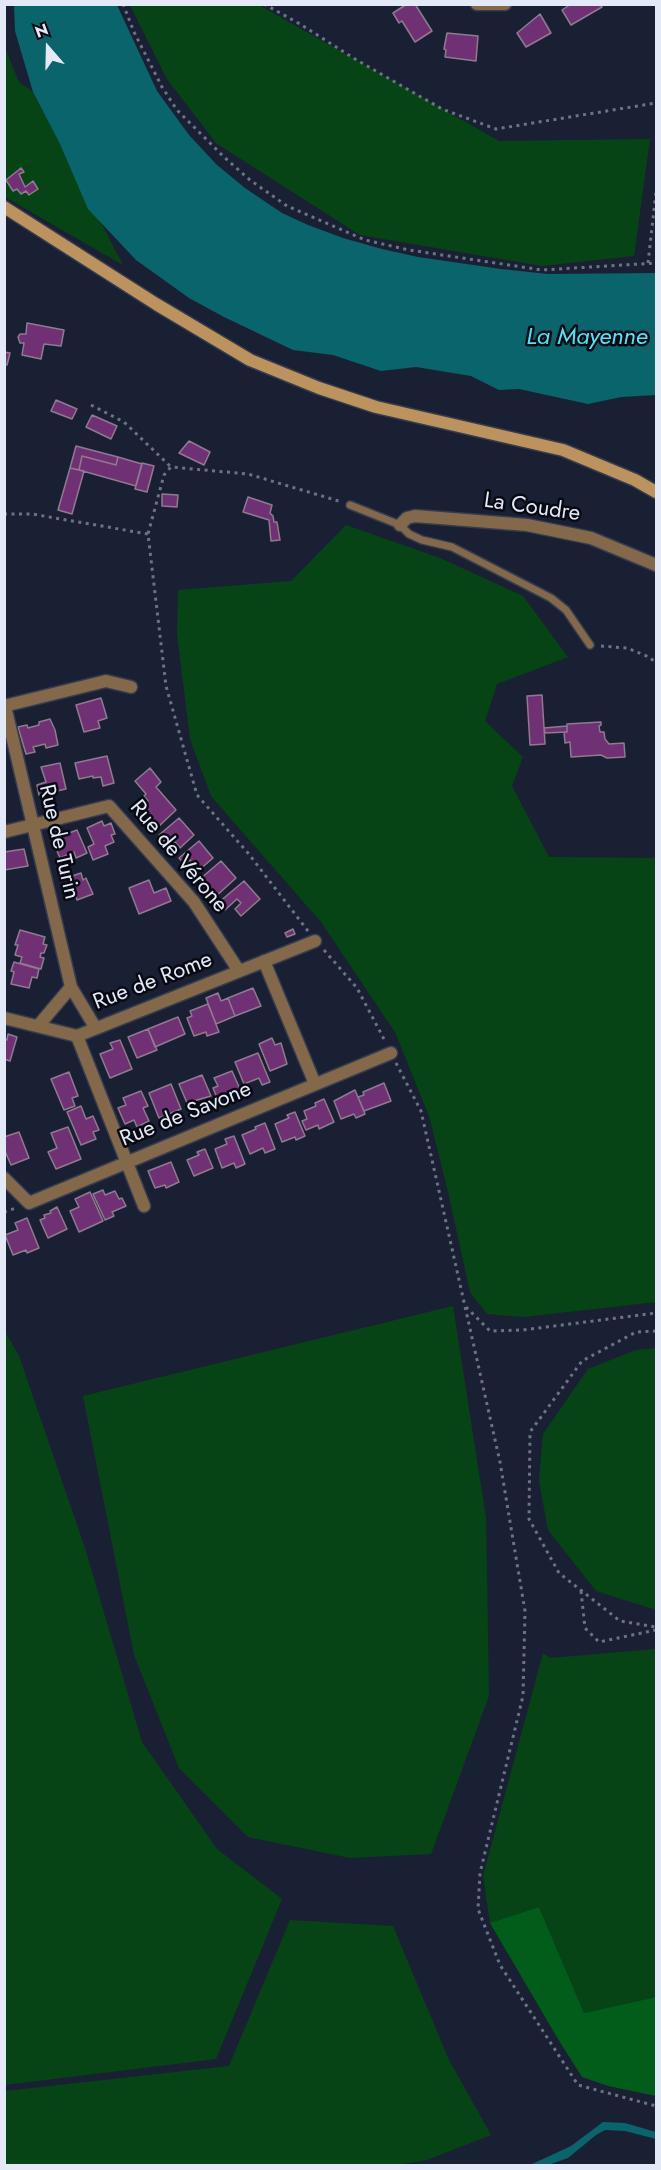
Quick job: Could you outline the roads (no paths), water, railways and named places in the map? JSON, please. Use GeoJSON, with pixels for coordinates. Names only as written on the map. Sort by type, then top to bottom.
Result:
{"type":"FeatureCollection","features":[{"type":"Feature","properties":{"kind":"street"},"geometry":{"type":"LineString","coordinates":[[477,4],[505,4]]}},
{"type":"Feature","properties":{"kind":"street"},"geometry":{"type":"LineString","coordinates":[[4,207],[156,304],[250,360],[319,388],[376,407],[563,450],[635,480],[657,492]]}},
{"type":"Feature","properties":{"kind":"street","name":"La Coudre"},"geometry":{"type":"LineString","coordinates":[[400,525],[415,516],[527,525],[591,538],[657,566]]}},
{"type":"Feature","properties":{"kind":"street"},"geometry":{"type":"LineString","coordinates":[[5,706],[106,681],[131,687]]}},
{"type":"Feature","properties":{"kind":"street","name":"Rue de Turin"},"geometry":{"type":"LineString","coordinates":[[5,706],[71,987],[95,1027]]}},
{"type":"Feature","properties":{"kind":"street","name":"Rue de Vérone"},"geometry":{"type":"LineString","coordinates":[[32,825],[109,806],[194,902],[239,971]]}},
{"type":"Feature","properties":{"kind":"street"},"geometry":{"type":"LineString","coordinates":[[4,832],[32,825]]}},
{"type":"Feature","properties":{"kind":"street","name":"Rue de Rome"},"geometry":{"type":"LineString","coordinates":[[4,1018],[77,1036],[315,941]]}},
{"type":"Feature","properties":{"kind":"street"},"geometry":{"type":"LineString","coordinates":[[264,961],[315,1084]]}},
{"type":"Feature","properties":{"kind":"street"},"geometry":{"type":"LineString","coordinates":[[38,1026],[71,987]]}},
{"type":"Feature","properties":{"kind":"street"},"geometry":{"type":"LineString","coordinates":[[77,1036],[144,1206]]}},
{"type":"Feature","properties":{"kind":"street","name":"Rue de Savone"},"geometry":{"type":"LineString","coordinates":[[4,1178],[29,1203],[391,1053]]}},
{"type":"Feature","properties":{"kind":"lane"},"geometry":{"type":"LineString","coordinates":[[350,504],[400,525],[409,534],[422,540],[452,547],[551,598],[566,610],[590,645]]}},
{"type":"Feature","properties":{"kind":"water","name":"La Mayenne"},"geometry":{"type":"Polygon","coordinates":[[[14,5],[117,5],[157,91],[189,135],[217,165],[245,188],[282,213],[308,225],[382,249],[418,257],[501,269],[548,274],[656,273],[656,395],[621,397],[588,404],[519,389],[499,390],[471,376],[416,367],[381,371],[333,355],[293,350],[189,298],[136,260],[88,209],[60,144],[33,92],[15,31],[14,5]]]}},
{"type":"Feature","properties":{"kind":"water"},"geometry":{"type":"Polygon","coordinates":[[[603,2122],[625,2123],[656,2132],[656,2139],[625,2131],[605,2130],[568,2158],[548,2165],[530,2165],[571,2146],[603,2122]]]}}]}
